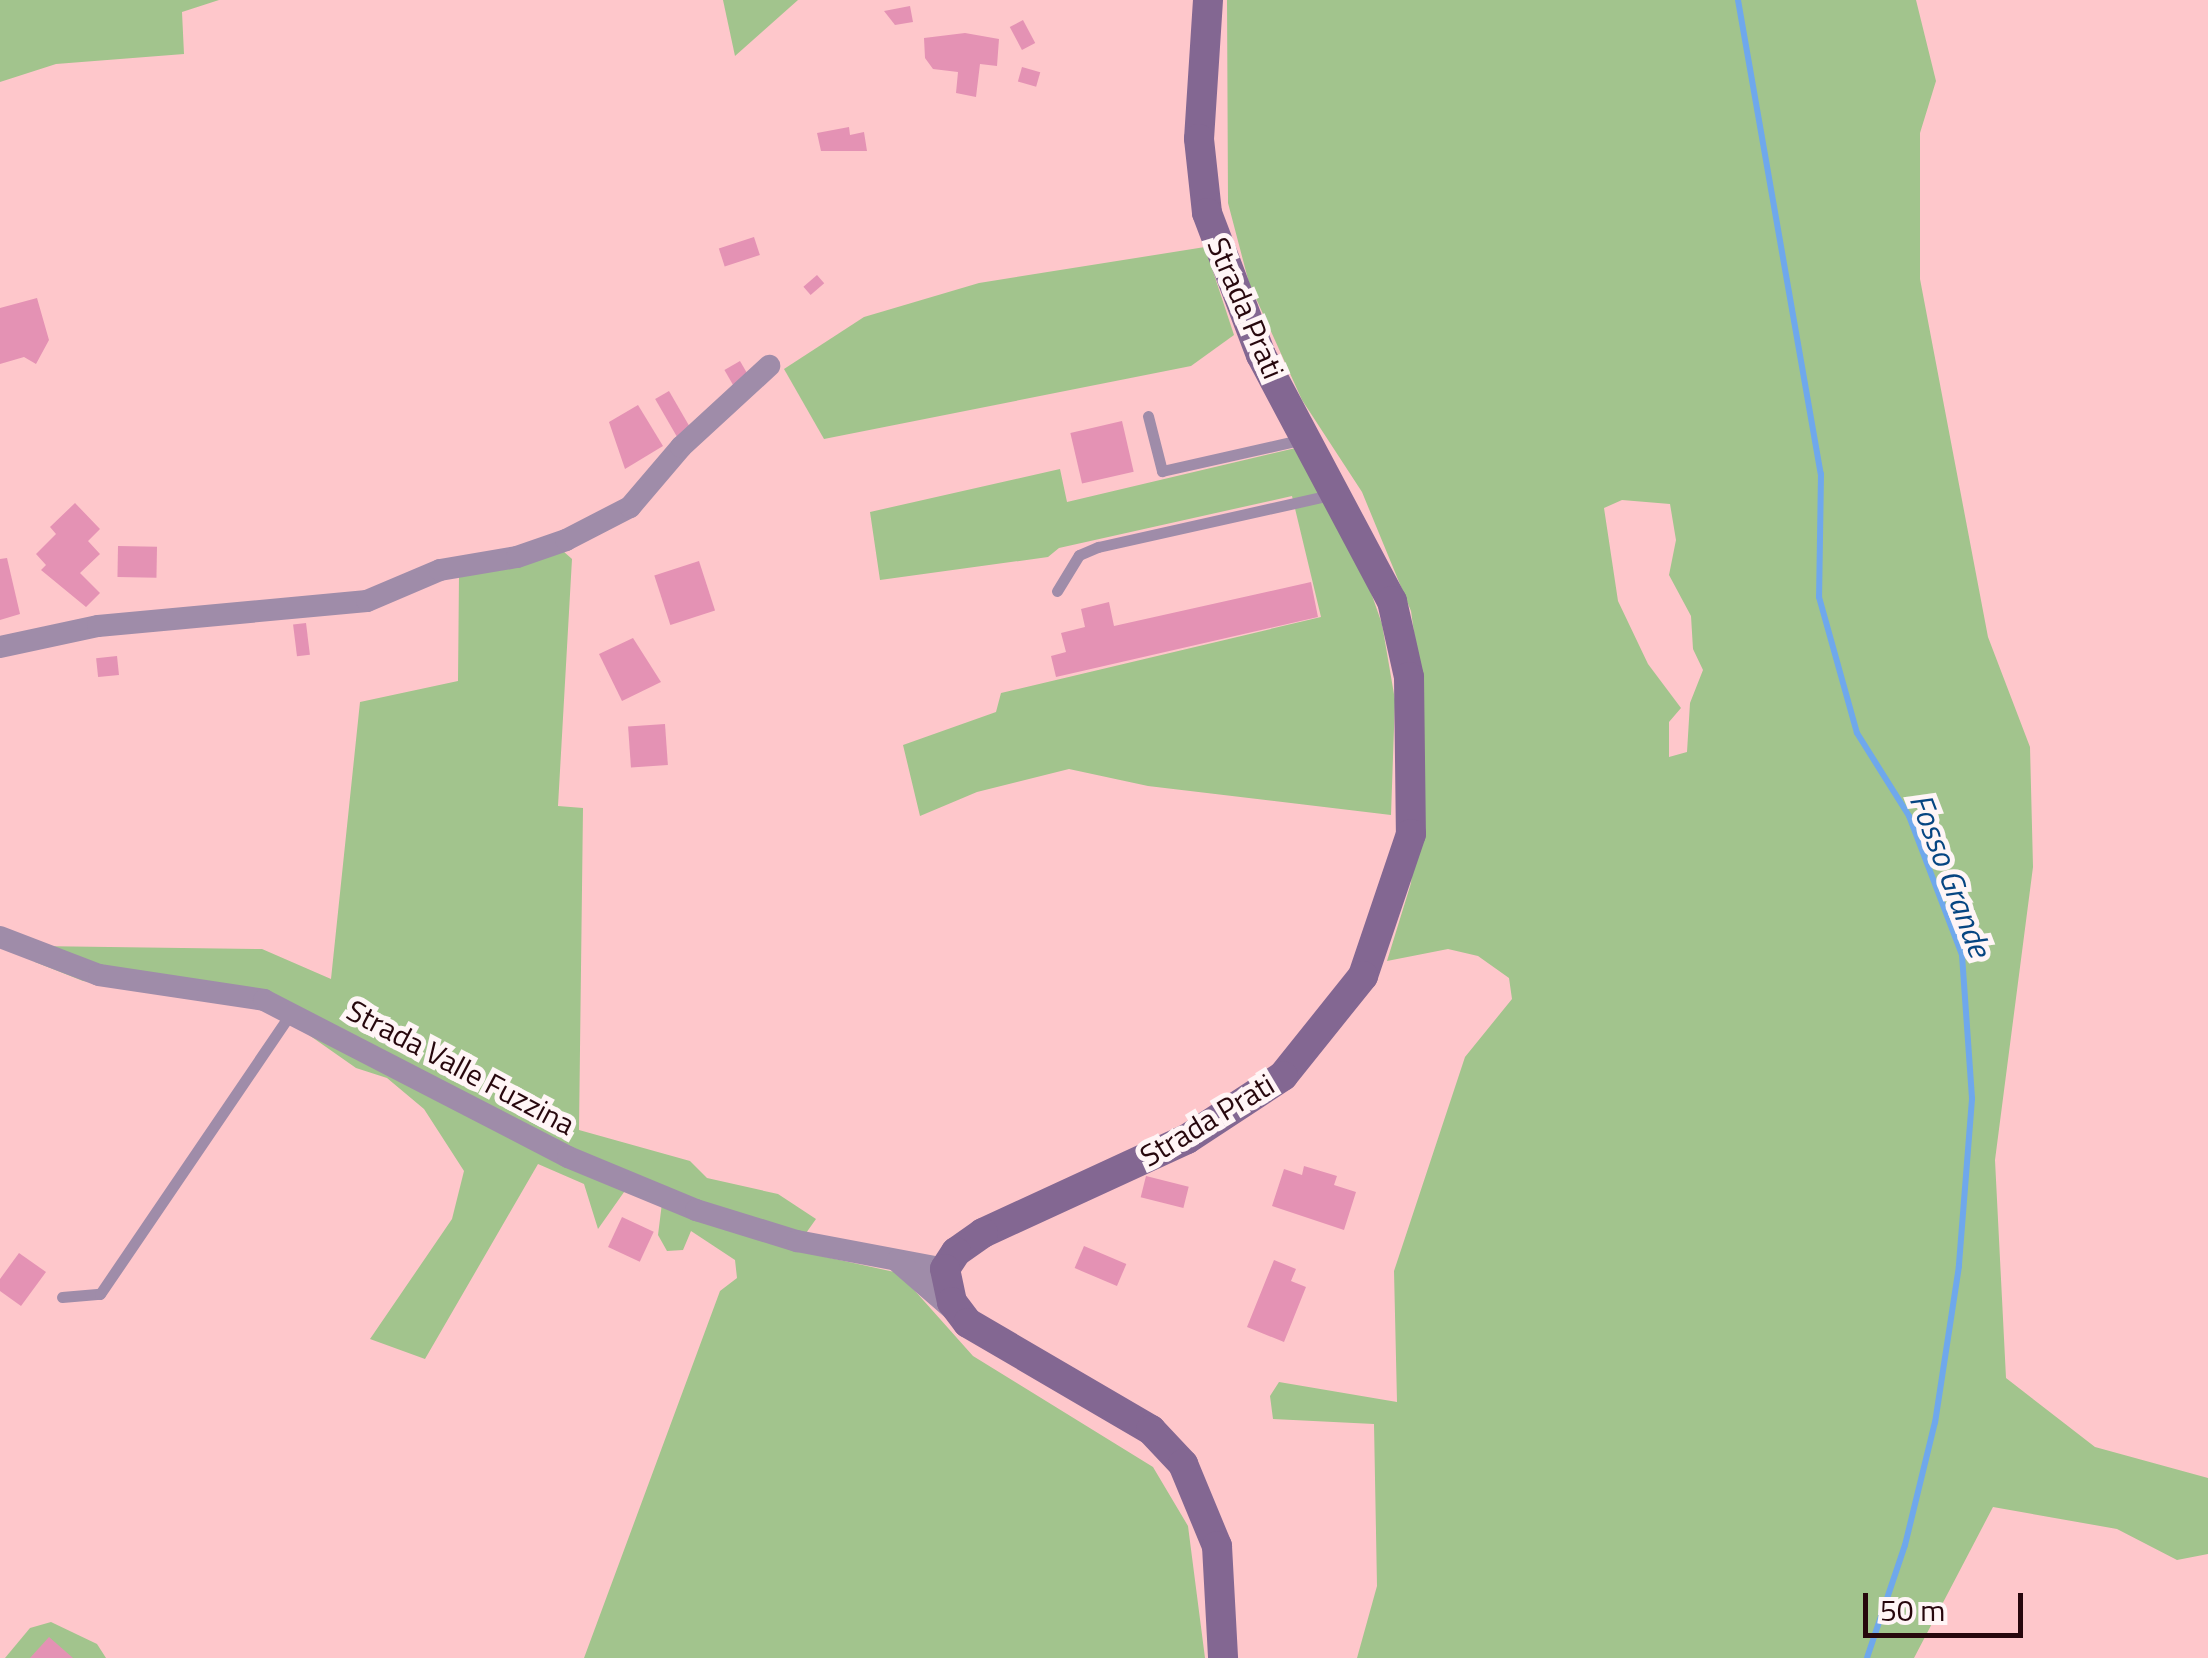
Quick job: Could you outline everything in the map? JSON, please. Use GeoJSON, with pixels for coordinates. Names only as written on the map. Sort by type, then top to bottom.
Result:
{"type":"FeatureCollection","features":[{"type":"Feature","properties":{"kind":"street","name":"Strada Prati"},"geometry":{"type":"LineString","coordinates":[[946,1269],[956,1252],[983,1233],[1232,1113],[1315,1042],[1372,959],[1411,834],[1410,677],[1392,601],[1248,325],[1208,213],[1198,140],[1208,0]]}},
{"type":"Feature","properties":{"kind":"street"},"geometry":{"type":"LineString","coordinates":[[0,647],[98,626],[366,600],[440,570],[517,557],[566,540],[630,507],[682,447],[769,366]]}},
{"type":"Feature","properties":{"kind":"street","name":"Strada Valle Fuzzina"},"geometry":{"type":"LineString","coordinates":[[0,938],[99,975],[264,1000],[568,1157],[696,1210],[798,1241],[946,1269]]}},
{"type":"Feature","properties":{"kind":"street","name":"Strada Valle Fuzzina"},"geometry":{"type":"LineString","coordinates":[[894,1260],[983,1233]]}},
{"type":"Feature","properties":{"kind":"street","name":"Strada Valle Fuzzina"},"geometry":{"type":"LineString","coordinates":[[894,1260],[958,1314]]}},
{"type":"Feature","properties":{"kind":"street"},"geometry":{"type":"LineString","coordinates":[[946,1269],[958,1314],[1151,1430],[1183,1464],[1217,1546],[1223,1658]]}},
{"type":"Feature","properties":{"kind":"lane"},"geometry":{"type":"LineString","coordinates":[[1148,416],[1162,472],[1308,438]]}},
{"type":"Feature","properties":{"kind":"lane"},"geometry":{"type":"LineString","coordinates":[[1056,591],[1071,564],[1098,548],[1339,493]]}},
{"type":"Feature","properties":{"kind":"lane"},"geometry":{"type":"LineString","coordinates":[[62,1296],[100,1294],[292,1012]]}},
{"type":"Feature","properties":{"kind":"green space"},"geometry":{"type":"Polygon","coordinates":[[[0,0],[219,0],[182,12],[184,54],[56,64],[0,82],[0,0]]]}},
{"type":"Feature","properties":{"kind":"green space"},"geometry":{"type":"Polygon","coordinates":[[[723,0],[798,0],[735,56],[723,0]]]}},
{"type":"Feature","properties":{"kind":"green space"},"geometry":{"type":"Polygon","coordinates":[[[1227,0],[1916,0],[1936,81],[1920,133],[1920,279],[1988,637],[2030,747],[2033,867],[1995,1160],[2006,1378],[2095,1447],[2208,1478],[2208,1554],[2177,1560],[2117,1529],[1993,1507],[1914,1658],[1357,1658],[1377,1586],[1374,1424],[1273,1419],[1270,1396],[1279,1382],[1397,1402],[1394,1271],[1465,1057],[1512,999],[1509,978],[1478,956],[1448,949],[1387,961],[1411,883],[1421,781],[1424,705],[1411,611],[1362,492],[1302,400],[1249,283],[1228,203],[1227,0]],[[1622,500],[1604,508],[1618,601],[1648,664],[1681,708],[1669,722],[1669,757],[1687,752],[1690,703],[1703,670],[1693,649],[1691,616],[1669,575],[1676,540],[1670,504],[1622,500]]]}},
{"type":"Feature","properties":{"kind":"green space"},"geometry":{"type":"Polygon","coordinates":[[[1205,247],[1234,335],[1191,366],[824,439],[784,369],[864,317],[979,283],[1205,247]]]}},
{"type":"Feature","properties":{"kind":"green space"},"geometry":{"type":"Polygon","coordinates":[[[1300,447],[1359,558],[1382,624],[1395,700],[1391,815],[1148,786],[1069,769],[977,792],[920,816],[903,745],[996,712],[1001,693],[1321,617],[1292,496],[1059,548],[1048,557],[880,580],[870,512],[1060,469],[1067,502],[1300,447]]]}},
{"type":"Feature","properties":{"kind":"green space"},"geometry":{"type":"Polygon","coordinates":[[[563,551],[572,559],[558,806],[583,808],[579,1130],[690,1161],[707,1178],[778,1194],[816,1219],[794,1250],[899,1273],[973,1356],[1153,1467],[1188,1526],[1205,1658],[584,1658],[720,1291],[737,1278],[735,1260],[691,1231],[683,1250],[667,1251],[658,1235],[662,1203],[629,1185],[598,1229],[584,1184],[538,1164],[425,1359],[370,1339],[452,1219],[464,1171],[424,1109],[387,1078],[356,1068],[279,1014],[246,1003],[83,981],[35,962],[36,946],[262,949],[331,979],[360,702],[458,681],[459,575],[563,551]]]}},
{"type":"Feature","properties":{"kind":"green space"},"geometry":{"type":"Polygon","coordinates":[[[51,1622],[97,1644],[106,1658],[5,1658],[30,1628],[51,1622]]]}},
{"type":"Feature","properties":{"kind":"building"},"geometry":{"type":"Polygon","coordinates":[[[910,6],[913,22],[895,25],[884,11],[910,6]]]}},
{"type":"Feature","properties":{"kind":"building"},"geometry":{"type":"Polygon","coordinates":[[[1023,20],[1035,43],[1022,50],[1010,27],[1023,20]]]}},
{"type":"Feature","properties":{"kind":"building"},"geometry":{"type":"Polygon","coordinates":[[[965,33],[999,39],[997,66],[980,64],[976,97],[956,93],[958,72],[933,69],[925,58],[924,38],[965,33]]]}},
{"type":"Feature","properties":{"kind":"building"},"geometry":{"type":"Polygon","coordinates":[[[1022,67],[1040,72],[1036,87],[1018,81],[1022,67]]]}},
{"type":"Feature","properties":{"kind":"building"},"geometry":{"type":"Polygon","coordinates":[[[849,127],[850,135],[864,132],[867,151],[821,151],[817,133],[849,127]]]}},
{"type":"Feature","properties":{"kind":"building"},"geometry":{"type":"Polygon","coordinates":[[[754,237],[760,255],[725,267],[719,248],[754,237]]]}},
{"type":"Feature","properties":{"kind":"building"},"geometry":{"type":"Polygon","coordinates":[[[817,275],[824,283],[811,295],[803,287],[817,275]]]}},
{"type":"Feature","properties":{"kind":"building"},"geometry":{"type":"Polygon","coordinates":[[[37,298],[49,340],[36,364],[24,357],[0,364],[0,308],[37,298]]]}},
{"type":"Feature","properties":{"kind":"building"},"geometry":{"type":"Polygon","coordinates":[[[740,361],[750,378],[734,387],[724,370],[740,361]]]}},
{"type":"Feature","properties":{"kind":"building"},"geometry":{"type":"Polygon","coordinates":[[[669,391],[692,431],[678,439],[655,399],[669,391]]]}},
{"type":"Feature","properties":{"kind":"building"},"geometry":{"type":"Polygon","coordinates":[[[638,405],[663,446],[625,469],[609,422],[638,405]]]}},
{"type":"Feature","properties":{"kind":"building"},"geometry":{"type":"Polygon","coordinates":[[[1122,421],[1134,472],[1082,484],[1070,433],[1122,421]]]}},
{"type":"Feature","properties":{"kind":"building"},"geometry":{"type":"Polygon","coordinates":[[[75,503],[100,529],[88,541],[100,554],[80,573],[100,593],[86,607],[41,570],[46,565],[36,554],[56,534],[50,527],[75,503]]]}},
{"type":"Feature","properties":{"kind":"building"},"geometry":{"type":"Polygon","coordinates":[[[118,546],[157,547],[156,578],[117,577],[118,546]]]}},
{"type":"Feature","properties":{"kind":"building"},"geometry":{"type":"Polygon","coordinates":[[[7,558],[20,614],[0,620],[0,559],[7,558]]]}},
{"type":"Feature","properties":{"kind":"building"},"geometry":{"type":"Polygon","coordinates":[[[699,561],[715,610],[670,625],[654,576],[699,561]]]}},
{"type":"Feature","properties":{"kind":"building"},"geometry":{"type":"Polygon","coordinates":[[[1311,582],[1318,617],[1056,677],[1051,656],[1066,652],[1061,633],[1085,627],[1081,609],[1109,602],[1114,626],[1311,582]]]}},
{"type":"Feature","properties":{"kind":"building"},"geometry":{"type":"Polygon","coordinates":[[[306,623],[310,655],[297,656],[293,625],[306,623]]]}},
{"type":"Feature","properties":{"kind":"building"},"geometry":{"type":"Polygon","coordinates":[[[633,638],[661,682],[622,701],[599,654],[633,638]]]}},
{"type":"Feature","properties":{"kind":"building"},"geometry":{"type":"Polygon","coordinates":[[[117,656],[119,675],[98,677],[96,658],[117,656]]]}},
{"type":"Feature","properties":{"kind":"building"},"geometry":{"type":"Polygon","coordinates":[[[665,724],[668,765],[631,767],[628,727],[665,724]]]}},
{"type":"Feature","properties":{"kind":"building"},"geometry":{"type":"Polygon","coordinates":[[[1304,1166],[1337,1176],[1334,1185],[1356,1192],[1344,1230],[1272,1206],[1284,1169],[1302,1175],[1304,1166]]]}},
{"type":"Feature","properties":{"kind":"building"},"geometry":{"type":"Polygon","coordinates":[[[1146,1176],[1189,1187],[1183,1208],[1141,1197],[1146,1176]]]}},
{"type":"Feature","properties":{"kind":"building"},"geometry":{"type":"Polygon","coordinates":[[[622,1217],[654,1232],[640,1262],[608,1247],[622,1217]]]}},
{"type":"Feature","properties":{"kind":"building"},"geometry":{"type":"Polygon","coordinates":[[[1084,1246],[1126,1264],[1117,1286],[1075,1268],[1084,1246]]]}},
{"type":"Feature","properties":{"kind":"building"},"geometry":{"type":"Polygon","coordinates":[[[19,1253],[46,1272],[21,1306],[0,1291],[0,1279],[19,1253]]]}},
{"type":"Feature","properties":{"kind":"building"},"geometry":{"type":"Polygon","coordinates":[[[1274,1260],[1296,1269],[1291,1281],[1306,1287],[1284,1342],[1247,1327],[1274,1260]]]}},
{"type":"Feature","properties":{"kind":"building"},"geometry":{"type":"Polygon","coordinates":[[[49,1637],[73,1658],[30,1658],[49,1637]]]}},
{"type":"Feature","properties":{"kind":"waterway","name":"Fosso Grande"},"geometry":{"type":"LineString","coordinates":[[1738,0],[1821,474],[1819,597],[1857,733],[1909,816],[1962,955],[1972,1099],[1959,1266],[1935,1422],[1905,1545],[1867,1658]]}}]}
